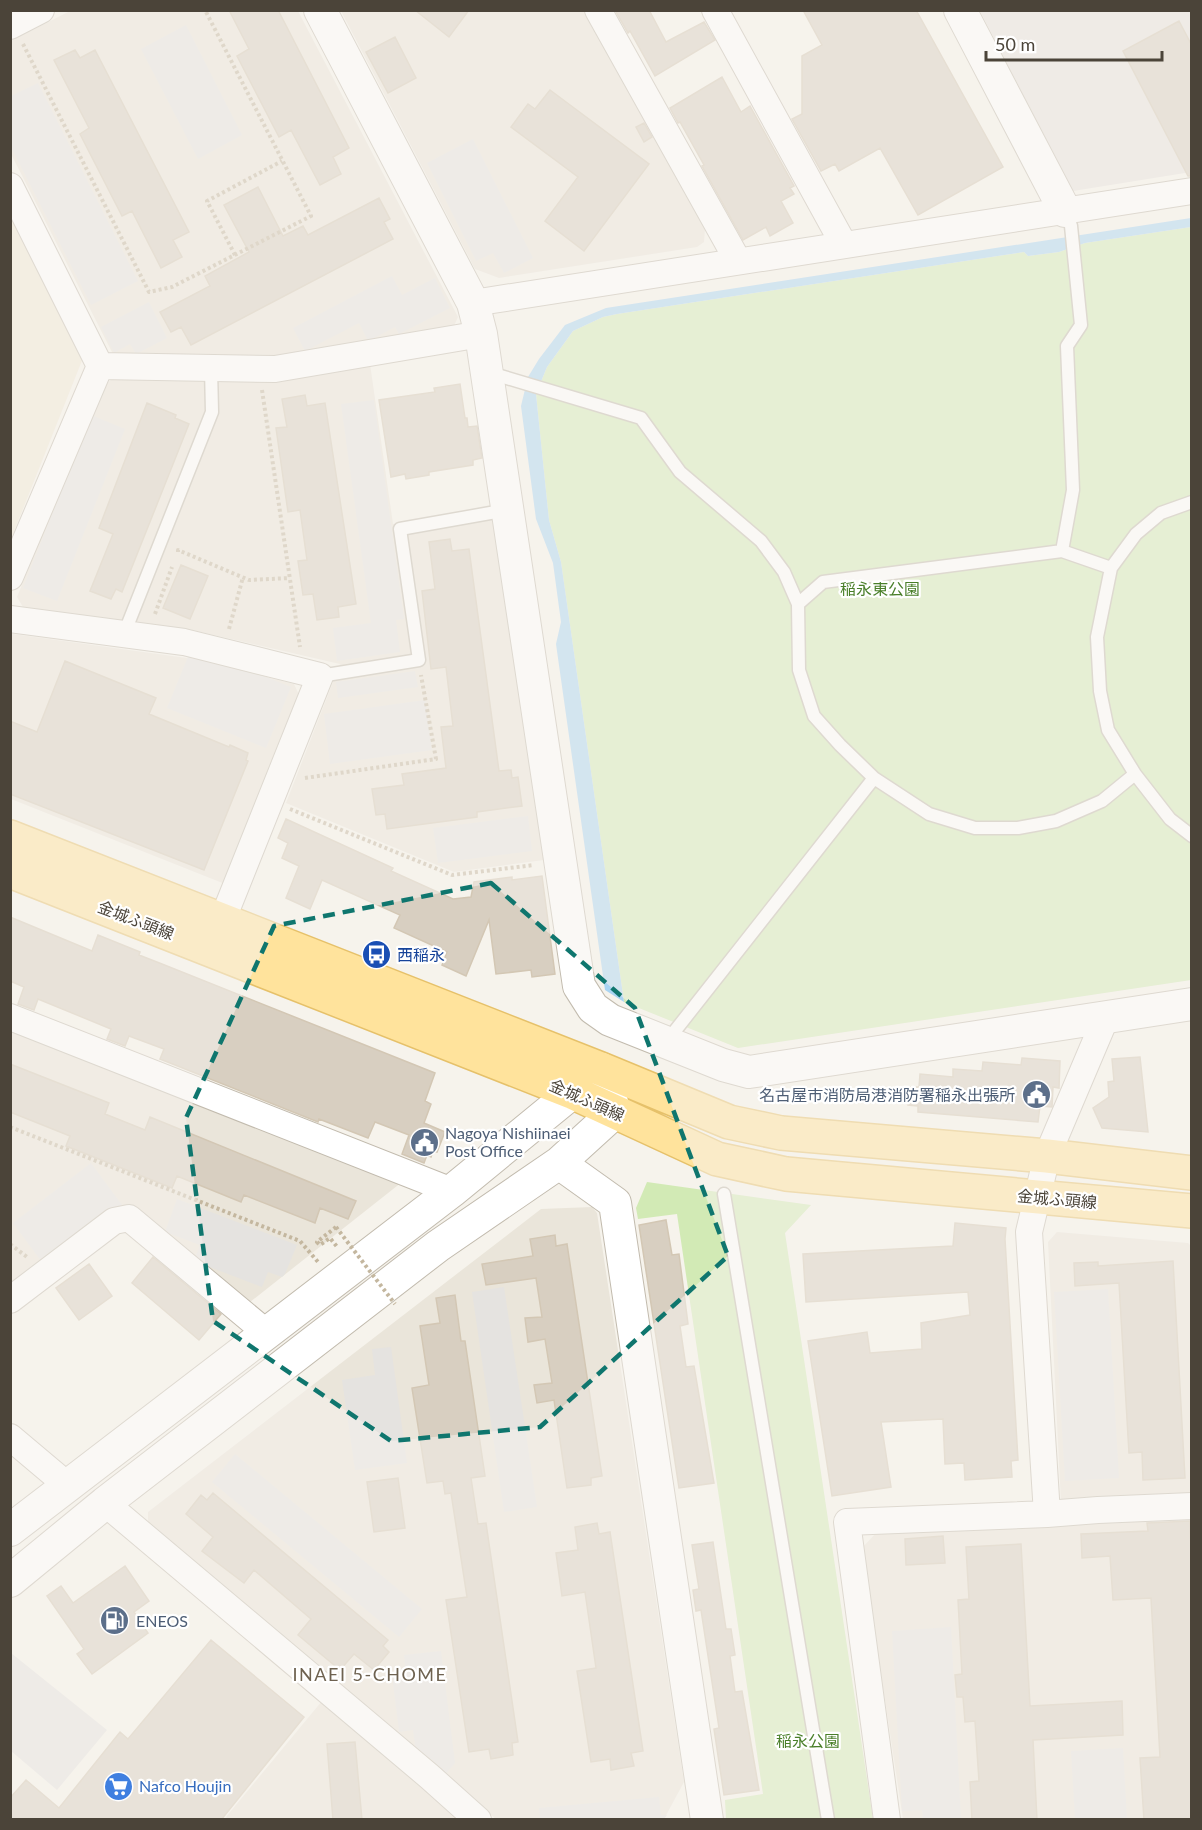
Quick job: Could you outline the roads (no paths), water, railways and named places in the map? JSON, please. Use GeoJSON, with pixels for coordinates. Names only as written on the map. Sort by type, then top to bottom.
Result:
{"type":"FeatureCollection","features":[{"type":"Feature","properties":{"kind":"main road","name":"金城ふ頭線"},"geometry":{"type":"LineString","coordinates":[[10,837],[601,1069],[729,1122],[782,1133],[1047,1156],[1191,1173]]}},
{"type":"Feature","properties":{"kind":"main road","name":"金城ふ頭線"},"geometry":{"type":"LineString","coordinates":[[10,870],[574,1093],[717,1159],[786,1174],[1191,1211]]}},
{"type":"Feature","properties":{"kind":"street"},"geometry":{"type":"LineString","coordinates":[[12,26],[41,10]]}},
{"type":"Feature","properties":{"kind":"street"},"geometry":{"type":"LineString","coordinates":[[320,10],[472,303],[481,334],[579,986],[593,1008],[610,1020],[723,1065],[749,1072],[1191,1004]]}},
{"type":"Feature","properties":{"kind":"street"},"geometry":{"type":"LineString","coordinates":[[598,10],[738,261]]}},
{"type":"Feature","properties":{"kind":"street"},"geometry":{"type":"LineString","coordinates":[[715,10],[844,245]]}},
{"type":"Feature","properties":{"kind":"street"},"geometry":{"type":"LineString","coordinates":[[960,10],[1068,218]]}},
{"type":"Feature","properties":{"kind":"street"},"geometry":{"type":"LineString","coordinates":[[10,186],[100,366],[10,577]]}},
{"type":"Feature","properties":{"kind":"street"},"geometry":{"type":"LineString","coordinates":[[472,303],[844,245],[1068,218],[1191,191]]}},
{"type":"Feature","properties":{"kind":"street"},"geometry":{"type":"LineString","coordinates":[[100,366],[275,369],[481,334]]}},
{"type":"Feature","properties":{"kind":"street"},"geometry":{"type":"LineString","coordinates":[[10,619],[184,642],[312,674],[274,791],[222,921]]}},
{"type":"Feature","properties":{"kind":"street"},"geometry":{"type":"LineString","coordinates":[[10,1017],[452,1191]]}},
{"type":"Feature","properties":{"kind":"street"},"geometry":{"type":"LineString","coordinates":[[1047,1514],[1029,1232],[1047,1156],[1106,1017]]}},
{"type":"Feature","properties":{"kind":"street"},"geometry":{"type":"LineString","coordinates":[[10,1530],[452,1191],[601,1069],[615,1112],[559,1163],[438,1246],[105,1503],[10,1581]]}},
{"type":"Feature","properties":{"kind":"street"},"geometry":{"type":"LineString","coordinates":[[559,1163],[615,1203],[707,1820]]}},
{"type":"Feature","properties":{"kind":"street"},"geometry":{"type":"LineString","coordinates":[[10,1300],[114,1221],[129,1218],[268,1334]]}},
{"type":"Feature","properties":{"kind":"street"},"geometry":{"type":"LineString","coordinates":[[10,1437],[67,1485]]}},
{"type":"Feature","properties":{"kind":"street"},"geometry":{"type":"LineString","coordinates":[[105,1503],[478,1820]]}},
{"type":"Feature","properties":{"kind":"street"},"geometry":{"type":"LineString","coordinates":[[887,1820],[847,1522],[1191,1506]]}},
{"type":"Feature","properties":{"kind":"lane"},"geometry":{"type":"LineString","coordinates":[[1062,551],[1073,490],[1067,346],[1081,325],[1068,218]]}},
{"type":"Feature","properties":{"kind":"lane"},"geometry":{"type":"LineString","coordinates":[[135,636],[212,412],[211,368]]}},
{"type":"Feature","properties":{"kind":"lane"},"geometry":{"type":"LineString","coordinates":[[488,372],[641,418],[680,472],[761,541],[784,572],[798,604],[799,670],[814,716],[874,778],[929,813],[975,828],[1018,828],[1056,821],[1102,801],[1135,774]]}},
{"type":"Feature","properties":{"kind":"lane"},"geometry":{"type":"LineString","coordinates":[[1191,502],[1161,513],[1136,534],[1111,568],[1096,637],[1100,691],[1108,730],[1135,774],[1170,819],[1191,836]]}},
{"type":"Feature","properties":{"kind":"lane"},"geometry":{"type":"LineString","coordinates":[[312,674],[419,660],[400,529],[508,510]]}},
{"type":"Feature","properties":{"kind":"lane"},"geometry":{"type":"LineString","coordinates":[[798,604],[823,582],[1062,551],[1111,568]]}},
{"type":"Feature","properties":{"kind":"lane"},"geometry":{"type":"LineString","coordinates":[[665,1042],[874,778]]}},
{"type":"Feature","properties":{"kind":"lane"},"geometry":{"type":"LineString","coordinates":[[724,1194],[828,1820]]}},
{"type":"Feature","properties":{"kind":"water"},"geometry":{"type":"Polygon","coordinates":[[[1191,218],[1191,227],[1085,243],[1059,252],[1028,256],[1024,252],[617,314],[603,317],[573,331],[547,367],[536,394],[549,520],[561,562],[624,1002],[605,990],[556,644],[561,622],[553,563],[536,519],[521,406],[528,377],[539,359],[565,325],[606,308],[1191,218]]]}},
{"type":"Feature","properties":{"kind":"place","name":"西稲永"},"geometry":{"type":"Point","coordinates":[376,955]}},
{"type":"Feature","properties":{"kind":"place","name":"名古屋市消防局港消防署稲永出張所"},"geometry":{"type":"Point","coordinates":[1036,1095]}},
{"type":"Feature","properties":{"kind":"place","name":"Nagoya Nishiinaei Post Office"},"geometry":{"type":"Point","coordinates":[424,1142]}},
{"type":"Feature","properties":{"kind":"place","name":"ENEOS"},"geometry":{"type":"Point","coordinates":[115,1621]}},
{"type":"Feature","properties":{"kind":"place","name":"Nafco Houjin"},"geometry":{"type":"Point","coordinates":[118,1786]}},
{"type":"Feature","properties":{"kind":"district","name":"INAEI 5-CHOME"},"geometry":{"type":"Point","coordinates":[370,1675]}},
{"type":"Feature","properties":{"kind":"park label","name":"稲永東公園"},"geometry":{"type":"Point","coordinates":[880,589]}},
{"type":"Feature","properties":{"kind":"park label","name":"稲永公園"},"geometry":{"type":"Point","coordinates":[808,1741]}}]}
